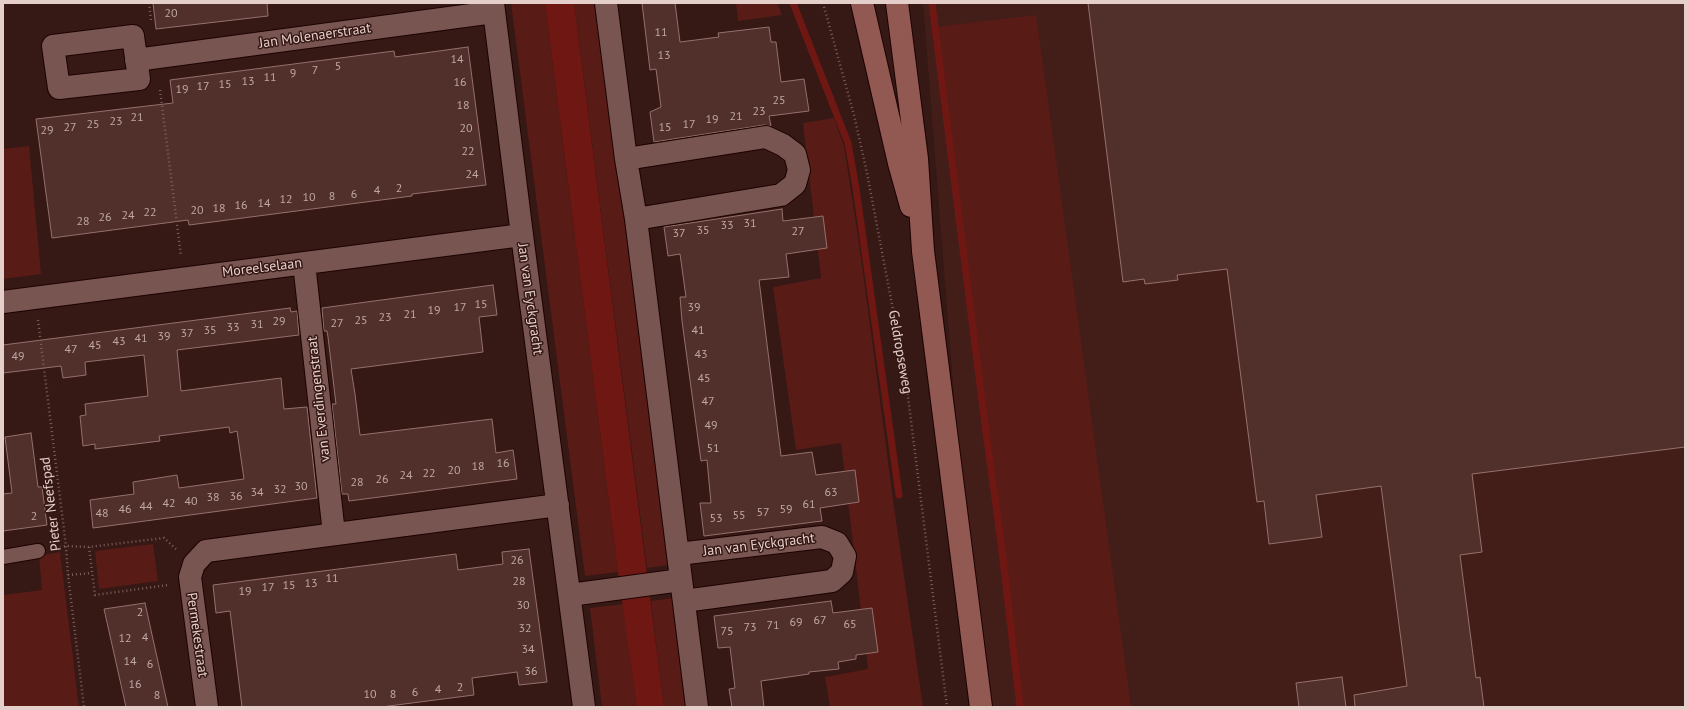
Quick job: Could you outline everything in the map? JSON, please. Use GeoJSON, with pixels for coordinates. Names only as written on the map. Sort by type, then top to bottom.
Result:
{"type":"FeatureCollection","features":[{"type":"Feature","properties":{"kind":"main road"},"geometry":{"type":"LineString","coordinates":[[862,3],[899,163],[923,251]]}},
{"type":"Feature","properties":{"kind":"main road"},"geometry":{"type":"LineString","coordinates":[[897,3],[917,159],[923,251],[981,707]]}},
{"type":"Feature","properties":{"kind":"street"},"geometry":{"type":"LineString","coordinates":[[606,3],[626,159],[636,219],[678,554],[674,580],[684,601],[697,707]]}},
{"type":"Feature","properties":{"kind":"street","name":"Jan Molenaerstraat"},"geometry":{"type":"LineString","coordinates":[[146,59],[493,7]]}},
{"type":"Feature","properties":{"kind":"street","name":"Jan van Eyckgracht"},"geometry":{"type":"LineString","coordinates":[[493,7],[558,505],[578,594],[584,707]]}},
{"type":"Feature","properties":{"kind":"street"},"geometry":{"type":"LineString","coordinates":[[626,159],[766,137],[783,145],[795,154],[799,170],[794,184],[780,195],[636,219]]}},
{"type":"Feature","properties":{"kind":"street","name":"Moreelselaan"},"geometry":{"type":"LineString","coordinates":[[3,302],[522,235]]}},
{"type":"Feature","properties":{"kind":"street","name":"van Everdingenstraat"},"geometry":{"type":"LineString","coordinates":[[304,264],[334,534]]}},
{"type":"Feature","properties":{"kind":"street"},"geometry":{"type":"LineString","coordinates":[[192,573],[206,551],[558,505]]}},
{"type":"Feature","properties":{"kind":"street","name":"Jan van Eyckgracht"},"geometry":{"type":"LineString","coordinates":[[678,554],[822,537],[837,543],[845,556],[842,572],[832,581],[684,601]]}},
{"type":"Feature","properties":{"kind":"street","name":"Permekestraat"},"geometry":{"type":"LineString","coordinates":[[192,573],[207,707]]}},
{"type":"Feature","properties":{"kind":"street"},"geometry":{"type":"LineString","coordinates":[[578,594],[674,580]]}},
{"type":"Feature","properties":{"kind":"lane"},"geometry":{"type":"LineString","coordinates":[[3,557],[38,551]]}},
{"type":"Feature","properties":{"kind":"path"},"geometry":{"type":"LineString","coordinates":[[149,3],[146,59],[184,278]]}},
{"type":"Feature","properties":{"kind":"path","name":"Geldropseweg"},"geometry":{"type":"LineString","coordinates":[[823,3],[854,115],[867,173],[905,374],[947,707]]}},
{"type":"Feature","properties":{"kind":"path","name":"Pieter Neefspad"},"geometry":{"type":"LineString","coordinates":[[35,298],[66,546],[68,575],[84,707]]}},
{"type":"Feature","properties":{"kind":"path"},"geometry":{"type":"LineString","coordinates":[[38,551],[66,546],[89,547],[164,538],[192,573],[95,596],[89,547]]}},
{"type":"Feature","properties":{"kind":"path"},"geometry":{"type":"LineString","coordinates":[[68,575],[92,573]]}},
{"type":"Feature","properties":{"kind":"shaded area"},"geometry":{"type":"Polygon","coordinates":[[[511,3],[545,3],[618,572],[585,576],[511,3]]]}},
{"type":"Feature","properties":{"kind":"shaded area"},"geometry":{"type":"Polygon","coordinates":[[[545,3],[574,3],[664,707],[637,707],[618,572],[545,3]]]}},
{"type":"Feature","properties":{"kind":"shaded area"},"geometry":{"type":"Polygon","coordinates":[[[574,3],[598,3],[668,565],[647,568],[574,3]]]}},
{"type":"Feature","properties":{"kind":"shaded area"},"geometry":{"type":"Polygon","coordinates":[[[736,3],[777,3],[782,15],[738,21],[736,3]]]}},
{"type":"Feature","properties":{"kind":"shaded area"},"geometry":{"type":"Polygon","coordinates":[[[923,3],[1685,3],[1685,707],[981,707],[974,649],[923,3]]]}},
{"type":"Feature","properties":{"kind":"shaded area"},"geometry":{"type":"Polygon","coordinates":[[[1036,15],[1131,707],[1017,707],[934,27],[1036,15]]]}},
{"type":"Feature","properties":{"kind":"shaded area"},"geometry":{"type":"Polygon","coordinates":[[[834,118],[844,146],[860,250],[894,507],[923,707],[830,707],[825,677],[868,669],[841,443],[796,450],[773,287],[821,278],[803,123],[834,118]]]}},
{"type":"Feature","properties":{"kind":"shaded area"},"geometry":{"type":"Polygon","coordinates":[[[29,146],[41,274],[3,279],[3,149],[29,146]]]}},
{"type":"Feature","properties":{"kind":"shaded area"},"geometry":{"type":"Polygon","coordinates":[[[153,544],[158,581],[99,589],[95,551],[153,544]]]}},
{"type":"Feature","properties":{"kind":"shaded area"},"geometry":{"type":"Polygon","coordinates":[[[60,552],[79,707],[3,707],[3,595],[42,590],[39,556],[60,552]]]}},
{"type":"Feature","properties":{"kind":"shaded area"},"geometry":{"type":"Polygon","coordinates":[[[673,598],[687,707],[664,707],[651,601],[673,598]]]}},
{"type":"Feature","properties":{"kind":"shaded area"},"geometry":{"type":"Polygon","coordinates":[[[624,604],[637,707],[602,707],[590,608],[624,604]]]}},
{"type":"Feature","properties":{"kind":"building"},"geometry":{"type":"Polygon","coordinates":[[[153,3],[267,3],[268,16],[156,29],[153,3]]]}},
{"type":"Feature","properties":{"kind":"building"},"geometry":{"type":"Polygon","coordinates":[[[642,3],[675,3],[680,42],[719,37],[718,33],[769,27],[771,42],[776,42],[781,82],[804,79],[809,111],[769,116],[771,126],[764,125],[654,142],[650,112],[661,107],[656,69],[650,70],[642,3]]]}},
{"type":"Feature","properties":{"kind":"building"},"geometry":{"type":"Polygon","coordinates":[[[1088,3],[1685,3],[1685,447],[1472,474],[1482,552],[1460,555],[1476,678],[1480,677],[1484,707],[1355,707],[1354,695],[1407,686],[1381,486],[1316,495],[1322,537],[1269,544],[1264,501],[1257,502],[1227,269],[1177,275],[1178,280],[1145,284],[1144,279],[1123,282],[1088,3]]]}},
{"type":"Feature","properties":{"kind":"building"},"geometry":{"type":"Polygon","coordinates":[[[468,47],[486,185],[189,225],[188,220],[52,238],[36,119],[173,103],[170,80],[394,51],[395,57],[468,47]]]}},
{"type":"Feature","properties":{"kind":"building"},"geometry":{"type":"Polygon","coordinates":[[[782,209],[783,221],[823,216],[827,248],[786,254],[789,277],[759,280],[781,456],[812,452],[816,475],[855,470],[859,502],[820,508],[822,521],[704,536],[700,503],[711,503],[707,460],[701,461],[682,321],[680,297],[686,297],[680,254],[668,256],[664,227],[782,209]]]}},
{"type":"Feature","properties":{"kind":"building"},"geometry":{"type":"Polygon","coordinates":[[[493,285],[497,315],[479,317],[483,352],[351,369],[360,435],[492,419],[496,453],[513,450],[517,479],[349,501],[348,494],[342,494],[332,404],[336,404],[328,337],[327,331],[324,331],[322,308],[493,285]]]}},
{"type":"Feature","properties":{"kind":"building"},"geometry":{"type":"Polygon","coordinates":[[[290,308],[291,312],[297,311],[299,335],[177,350],[181,391],[281,378],[284,409],[307,407],[317,498],[93,528],[90,500],[134,494],[133,482],[177,475],[179,488],[244,479],[237,431],[230,433],[229,427],[159,436],[160,441],[95,449],[95,444],[83,446],[80,416],[86,415],[85,404],[148,396],[144,355],[85,362],[86,375],[63,378],[61,366],[3,373],[3,345],[290,308]]]}},
{"type":"Feature","properties":{"kind":"building"},"geometry":{"type":"Polygon","coordinates":[[[31,433],[38,487],[42,487],[47,525],[3,531],[3,494],[12,493],[5,437],[31,433]]]}},
{"type":"Feature","properties":{"kind":"building"},"geometry":{"type":"Polygon","coordinates":[[[529,549],[547,682],[519,685],[517,672],[472,678],[474,695],[381,707],[242,707],[230,611],[216,613],[213,585],[456,554],[458,570],[503,564],[502,552],[529,549]]]}},
{"type":"Feature","properties":{"kind":"building"},"geometry":{"type":"Polygon","coordinates":[[[831,601],[833,613],[872,608],[878,652],[856,655],[856,659],[838,662],[839,669],[809,672],[809,674],[761,681],[764,707],[732,707],[729,689],[735,688],[730,647],[718,648],[714,616],[831,601]]]}},
{"type":"Feature","properties":{"kind":"building"},"geometry":{"type":"Polygon","coordinates":[[[145,603],[168,707],[126,707],[104,609],[145,603]]]}},
{"type":"Feature","properties":{"kind":"building"},"geometry":{"type":"Polygon","coordinates":[[[1342,677],[1346,707],[1299,707],[1296,683],[1342,677]]]}},
{"type":"Feature","properties":{"kind":"waterway"},"geometry":{"type":"LineString","coordinates":[[793,3],[848,143],[856,188],[899,495]]}},
{"type":"Feature","properties":{"kind":"waterway"},"geometry":{"type":"LineString","coordinates":[[932,3],[1002,549],[1020,707]]}}]}
